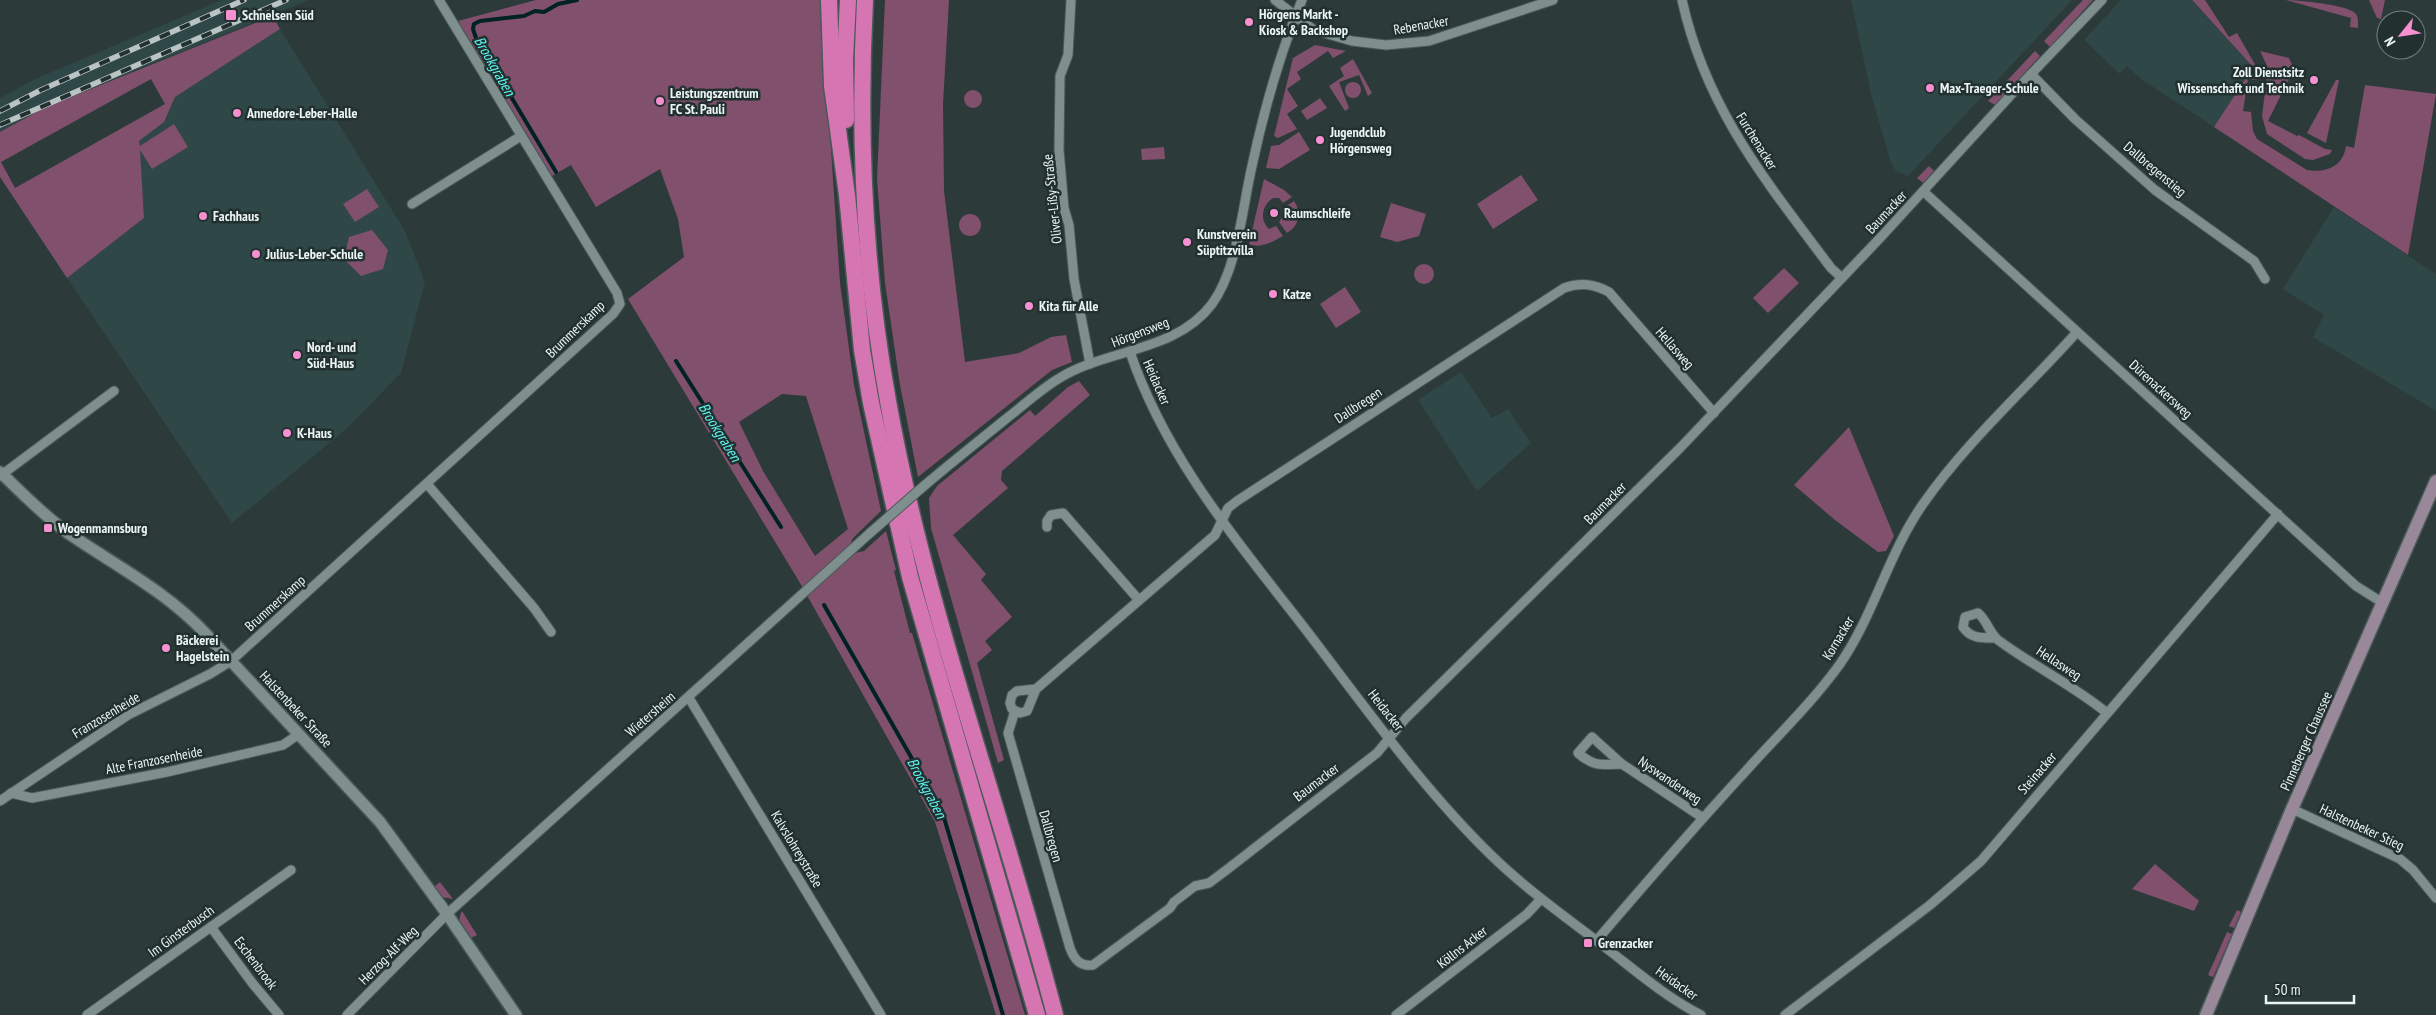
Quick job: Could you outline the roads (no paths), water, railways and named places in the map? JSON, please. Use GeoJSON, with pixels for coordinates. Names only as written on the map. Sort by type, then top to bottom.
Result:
{"type":"FeatureCollection","features":[{"type":"Feature","properties":{"kind":"highway"},"geometry":{"type":"LineString","coordinates":[[829,0],[832,86],[847,195],[862,350],[891,495],[910,577],[1037,1015]]}},
{"type":"Feature","properties":{"kind":"highway"},"geometry":{"type":"LineString","coordinates":[[847,195],[845,60],[848,0]]}},
{"type":"Feature","properties":{"kind":"highway"},"geometry":{"type":"LineString","coordinates":[[865,0],[862,48],[864,195],[872,285],[888,402],[930,583],[1055,1015]]}},
{"type":"Feature","properties":{"kind":"main road","name":"Pinneberger Chaussee"},"geometry":{"type":"LineString","coordinates":[[2206,1015],[2292,809],[2436,480]]}},
{"type":"Feature","properties":{"kind":"street","name":"Brummerskamp"},"geometry":{"type":"LineString","coordinates":[[231,661],[614,314],[620,304],[617,293],[439,0]]}},
{"type":"Feature","properties":{"kind":"street","name":"Oliver-Lißy-Straße"},"geometry":{"type":"LineString","coordinates":[[1071,0],[1068,55],[1060,76],[1060,162],[1064,208],[1069,225],[1074,280],[1090,364]]}},
{"type":"Feature","properties":{"kind":"street"},"geometry":{"type":"LineString","coordinates":[[1276,0],[1295,16]]}},
{"type":"Feature","properties":{"kind":"street","name":"Hörgensweg"},"geometry":{"type":"LineString","coordinates":[[870,533],[925,485],[1058,378],[1090,364],[1164,340],[1186,328],[1212,304],[1220,290],[1233,253],[1258,138],[1295,16],[1302,0]]}},
{"type":"Feature","properties":{"kind":"street","name":"Rebenacker"},"geometry":{"type":"LineString","coordinates":[[1295,16],[1314,30],[1352,41],[1386,45],[1408,44],[1446,36],[1553,0]]}},
{"type":"Feature","properties":{"kind":"street","name":"Furchenacker"},"geometry":{"type":"LineString","coordinates":[[1682,0],[1700,61],[1729,124],[1758,170],[1831,268],[1842,278]]}},
{"type":"Feature","properties":{"kind":"street","name":"Baumacker"},"geometry":{"type":"LineString","coordinates":[[1082,964],[1093,965],[1099,962],[1170,908],[1174,902],[1188,891],[1195,886],[1209,883],[1377,753],[1406,718],[1714,413],[1924,192],[2031,74],[2102,0]]}},
{"type":"Feature","properties":{"kind":"street","name":"Dallbregenstieg"},"geometry":{"type":"LineString","coordinates":[[2031,74],[2075,120],[2155,190],[2254,261],[2265,279]]}},
{"type":"Feature","properties":{"kind":"street"},"geometry":{"type":"LineString","coordinates":[[412,204],[521,136]]}},
{"type":"Feature","properties":{"kind":"street","name":"Dürenackersweg"},"geometry":{"type":"LineString","coordinates":[[1924,192],[2356,586],[2383,603]]}},
{"type":"Feature","properties":{"kind":"street","name":"Dallbregen"},"geometry":{"type":"LineString","coordinates":[[1082,964],[1077,961],[1070,948],[1014,761],[1008,734],[1015,711],[1010,703],[1012,695],[1036,688],[1215,535],[1228,508],[1237,500],[1564,288],[1591,284],[1609,292],[1617,299]]}},
{"type":"Feature","properties":{"kind":"street","name":"Hellasweg"},"geometry":{"type":"LineString","coordinates":[[1617,299],[1714,413]]}},
{"type":"Feature","properties":{"kind":"street","name":"Kornacker"},"geometry":{"type":"LineString","coordinates":[[1596,940],[1703,818],[1815,695],[1840,664],[1866,618],[1889,564],[1922,505],[1945,475],[2077,332]]}},
{"type":"Feature","properties":{"kind":"street","name":"Heidacker"},"geometry":{"type":"LineString","coordinates":[[1130,352],[1138,375],[1162,425],[1199,490],[1390,738],[1459,823],[1496,860],[1541,899],[1696,1014]]}},
{"type":"Feature","properties":{"kind":"street","name":"Halstenbeker Straße"},"geometry":{"type":"LineString","coordinates":[[114,391],[1,474],[54,522],[170,600],[195,622],[380,822],[448,914],[516,1015]]}},
{"type":"Feature","properties":{"kind":"street"},"geometry":{"type":"LineString","coordinates":[[427,484],[534,608],[551,632]]}},
{"type":"Feature","properties":{"kind":"street"},"geometry":{"type":"LineString","coordinates":[[1047,527],[1047,521],[1051,515],[1056,512],[1063,514],[1138,599]]}},
{"type":"Feature","properties":{"kind":"street","name":"Steinacker"},"geometry":{"type":"LineString","coordinates":[[1785,1015],[1956,884],[1981,861],[2278,514]]}},
{"type":"Feature","properties":{"kind":"street","name":"Wietersheim"},"geometry":{"type":"LineString","coordinates":[[448,914],[870,533]]}},
{"type":"Feature","properties":{"kind":"street","name":"Hellasweg"},"geometry":{"type":"LineString","coordinates":[[1996,638],[2091,700],[2107,713]]}},
{"type":"Feature","properties":{"kind":"street","name":"Franzosenheide"},"geometry":{"type":"LineString","coordinates":[[0,801],[128,715],[210,674],[231,661]]}},
{"type":"Feature","properties":{"kind":"street","name":"Dallbregen"},"geometry":{"type":"LineString","coordinates":[[1015,711],[1024,712],[1029,709],[1036,688]]}},
{"type":"Feature","properties":{"kind":"street","name":"Kalvslohreystraße"},"geometry":{"type":"LineString","coordinates":[[689,698],[881,1015]]}},
{"type":"Feature","properties":{"kind":"street","name":"Alte Franzosenheide"},"geometry":{"type":"LineString","coordinates":[[11,793],[32,798],[168,772],[283,745],[299,734]]}},
{"type":"Feature","properties":{"kind":"street","name":"Nyswanderweg"},"geometry":{"type":"LineString","coordinates":[[1622,764],[1703,818]]}},
{"type":"Feature","properties":{"kind":"street","name":"Halstenbeker Stieg"},"geometry":{"type":"LineString","coordinates":[[2292,809],[2400,859],[2413,870],[2436,898]]}},
{"type":"Feature","properties":{"kind":"street","name":"Im Ginsterbusch"},"geometry":{"type":"LineString","coordinates":[[86,1015],[291,870]]}},
{"type":"Feature","properties":{"kind":"street","name":"Köllns Acker"},"geometry":{"type":"LineString","coordinates":[[1396,1015],[1527,914],[1541,899]]}},
{"type":"Feature","properties":{"kind":"street","name":"Herzog-Alf-Weg"},"geometry":{"type":"LineString","coordinates":[[347,1015],[448,914]]}},
{"type":"Feature","properties":{"kind":"street","name":"Eschenbrook"},"geometry":{"type":"LineString","coordinates":[[211,927],[279,1015]]}},
{"type":"Feature","properties":{"kind":"waterway","name":"Brookgraben"},"geometry":{"type":"LineString","coordinates":[[556,172],[476,38],[473,29],[474,24],[480,21],[524,16],[535,11],[544,12],[558,4],[577,0]]}},
{"type":"Feature","properties":{"kind":"waterway","name":"Brookgraben"},"geometry":{"type":"LineString","coordinates":[[676,361],[781,527]]}},
{"type":"Feature","properties":{"kind":"waterway","name":"Brookgraben"},"geometry":{"type":"LineString","coordinates":[[824,605],[942,811],[1003,1015]]}},
{"type":"Feature","properties":{"kind":"railway"},"geometry":{"type":"LineString","coordinates":[[0,111],[41,90],[244,0]]}},
{"type":"Feature","properties":{"kind":"railway"},"geometry":{"type":"LineString","coordinates":[[0,125],[286,0]]}},
{"type":"Feature","properties":{"kind":"place","name":"Schnelsen Süd"},"geometry":{"type":"Point","coordinates":[231,15]}},
{"type":"Feature","properties":{"kind":"place","name":"Hörgens Markt - Kiosk & Backshop"},"geometry":{"type":"Point","coordinates":[1249,22]}},
{"type":"Feature","properties":{"kind":"place","name":"Zoll Dienstsitz Wissenschaft und Technik"},"geometry":{"type":"Point","coordinates":[2314,80]}},
{"type":"Feature","properties":{"kind":"place","name":"Max-Traeger-Schule"},"geometry":{"type":"Point","coordinates":[1930,88]}},
{"type":"Feature","properties":{"kind":"place","name":"Leistungszentrum FC St. Pauli"},"geometry":{"type":"Point","coordinates":[660,101]}},
{"type":"Feature","properties":{"kind":"place","name":"Annedore-Leber-Halle"},"geometry":{"type":"Point","coordinates":[237,113]}},
{"type":"Feature","properties":{"kind":"place","name":"Jugendclub Hörgensweg"},"geometry":{"type":"Point","coordinates":[1320,140]}},
{"type":"Feature","properties":{"kind":"place","name":"Raumschleife"},"geometry":{"type":"Point","coordinates":[1274,213]}},
{"type":"Feature","properties":{"kind":"place","name":"Fachhaus"},"geometry":{"type":"Point","coordinates":[203,216]}},
{"type":"Feature","properties":{"kind":"place","name":"Kunstverein Süptitzvilla"},"geometry":{"type":"Point","coordinates":[1187,242]}},
{"type":"Feature","properties":{"kind":"place","name":"Julius-Leber-Schule"},"geometry":{"type":"Point","coordinates":[256,254]}},
{"type":"Feature","properties":{"kind":"place","name":"Katze"},"geometry":{"type":"Point","coordinates":[1273,294]}},
{"type":"Feature","properties":{"kind":"place","name":"Kita für Alle"},"geometry":{"type":"Point","coordinates":[1029,306]}},
{"type":"Feature","properties":{"kind":"place","name":"Nord- und Süd-Haus"},"geometry":{"type":"Point","coordinates":[297,355]}},
{"type":"Feature","properties":{"kind":"place","name":"K-Haus"},"geometry":{"type":"Point","coordinates":[287,433]}},
{"type":"Feature","properties":{"kind":"place","name":"Wogenmannsburg"},"geometry":{"type":"Point","coordinates":[48,528]}},
{"type":"Feature","properties":{"kind":"place","name":"Bäckerei Hagelstein"},"geometry":{"type":"Point","coordinates":[166,648]}},
{"type":"Feature","properties":{"kind":"place","name":"Grenzacker"},"geometry":{"type":"Point","coordinates":[1588,943]}}]}
